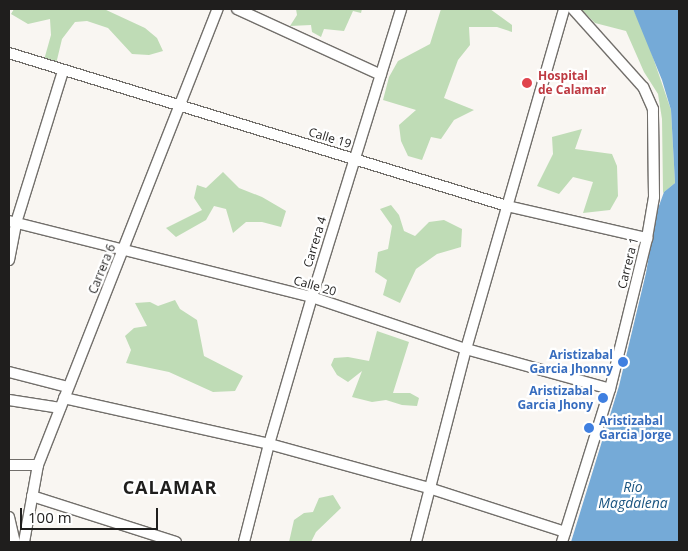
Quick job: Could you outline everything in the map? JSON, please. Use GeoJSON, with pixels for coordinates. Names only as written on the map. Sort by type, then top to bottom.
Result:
{"type":"FeatureCollection","features":[{"type":"Feature","properties":{"kind":"street","name":"Carrera 6"},"geometry":{"type":"LineString","coordinates":[[24,542],[38,465],[218,9]]}},
{"type":"Feature","properties":{"kind":"street"},"geometry":{"type":"LineString","coordinates":[[237,9],[382,75]]}},
{"type":"Feature","properties":{"kind":"street","name":"Carrera 4"},"geometry":{"type":"LineString","coordinates":[[244,542],[269,444],[312,297],[402,9]]}},
{"type":"Feature","properties":{"kind":"street"},"geometry":{"type":"LineString","coordinates":[[416,542],[428,488],[466,349],[564,9]]}},
{"type":"Feature","properties":{"kind":"street","name":"Carrera 1"},"geometry":{"type":"LineString","coordinates":[[563,537],[610,389],[647,238],[654,197],[653,109],[643,87],[573,9]]}},
{"type":"Feature","properties":{"kind":"street","name":"Calle 19"},"geometry":{"type":"LineString","coordinates":[[9,54],[507,206],[647,238]]}},
{"type":"Feature","properties":{"kind":"street"},"geometry":{"type":"LineString","coordinates":[[9,260],[13,222],[62,71]]}},
{"type":"Feature","properties":{"kind":"street","name":"Calle 20"},"geometry":{"type":"LineString","coordinates":[[13,222],[312,297],[466,349],[610,389]]}},
{"type":"Feature","properties":{"kind":"street"},"geometry":{"type":"LineString","coordinates":[[9,372],[68,387]]}},
{"type":"Feature","properties":{"kind":"street"},"geometry":{"type":"LineString","coordinates":[[9,400],[62,403],[269,444],[428,488],[563,537]]}},
{"type":"Feature","properties":{"kind":"street"},"geometry":{"type":"LineString","coordinates":[[9,466],[38,465]]}},
{"type":"Feature","properties":{"kind":"street"},"geometry":{"type":"LineString","coordinates":[[32,496],[176,542]]}},
{"type":"Feature","properties":{"kind":"street"},"geometry":{"type":"LineString","coordinates":[[9,517],[15,542]]}},
{"type":"Feature","properties":{"kind":"green space"},"geometry":{"type":"Polygon","coordinates":[[[14,9],[104,9],[145,28],[157,38],[163,51],[149,55],[132,54],[108,28],[87,21],[75,22],[62,39],[56,64],[44,60],[51,35],[50,19],[28,24],[11,14],[14,9]]]}},
{"type":"Feature","properties":{"kind":"green space"},"geometry":{"type":"Polygon","coordinates":[[[296,9],[362,9],[361,13],[353,11],[344,31],[324,29],[321,37],[312,32],[311,25],[290,26],[297,15],[296,9]]]}},
{"type":"Feature","properties":{"kind":"green space"},"geometry":{"type":"Polygon","coordinates":[[[441,9],[490,9],[512,25],[512,32],[497,27],[469,27],[470,45],[458,60],[444,98],[474,110],[454,120],[441,139],[431,137],[422,160],[408,156],[401,141],[399,125],[416,110],[383,100],[389,77],[398,61],[430,44],[441,9]]]}},
{"type":"Feature","properties":{"kind":"green space"},"geometry":{"type":"Polygon","coordinates":[[[581,9],[633,9],[645,34],[671,110],[675,183],[663,193],[662,119],[658,94],[644,72],[626,31],[595,23],[581,9]]]}},
{"type":"Feature","properties":{"kind":"green space"},"geometry":{"type":"Polygon","coordinates":[[[582,129],[575,149],[612,154],[617,166],[618,196],[610,210],[583,213],[593,182],[573,177],[559,194],[537,186],[553,154],[552,137],[582,129]]]}},
{"type":"Feature","properties":{"kind":"green space"},"geometry":{"type":"Polygon","coordinates":[[[223,172],[239,188],[262,197],[286,211],[281,227],[262,222],[246,222],[233,233],[226,209],[214,206],[206,220],[176,237],[166,228],[202,210],[194,198],[197,185],[206,188],[223,172]]]}},
{"type":"Feature","properties":{"kind":"green space"},"geometry":{"type":"Polygon","coordinates":[[[391,205],[399,215],[404,231],[415,236],[429,222],[444,220],[462,229],[461,247],[437,254],[416,269],[400,303],[383,295],[387,280],[375,272],[378,252],[388,249],[392,226],[380,209],[391,205]]]}},
{"type":"Feature","properties":{"kind":"green space"},"geometry":{"type":"Polygon","coordinates":[[[175,300],[180,309],[197,320],[204,356],[243,376],[235,391],[213,392],[169,372],[126,363],[131,350],[125,336],[134,328],[147,326],[135,303],[150,302],[158,306],[175,300]]]}},
{"type":"Feature","properties":{"kind":"green space"},"geometry":{"type":"Polygon","coordinates":[[[377,331],[409,342],[393,393],[410,393],[419,398],[417,406],[402,405],[386,400],[372,402],[352,397],[362,371],[348,382],[337,375],[331,365],[334,358],[348,357],[369,361],[377,331]]]}},
{"type":"Feature","properties":{"kind":"green space"},"geometry":{"type":"Polygon","coordinates":[[[333,495],[341,508],[316,532],[311,542],[289,542],[294,520],[304,513],[313,512],[319,498],[333,495]]]}},
{"type":"Feature","properties":{"kind":"water","name":"Río Magdalena"},"geometry":{"type":"Polygon","coordinates":[[[633,9],[679,9],[679,542],[571,542],[619,386],[646,273],[656,214],[664,192],[675,183],[671,110],[662,80],[633,9]]]}},
{"type":"Feature","properties":{"kind":"place","name":"Hospital de Calamar"},"geometry":{"type":"Point","coordinates":[527,83]}},
{"type":"Feature","properties":{"kind":"place","name":"Aristizabal Garcia Jhonny"},"geometry":{"type":"Point","coordinates":[623,362]}},
{"type":"Feature","properties":{"kind":"place","name":"Aristizabal Garcia Jhony"},"geometry":{"type":"Point","coordinates":[603,398]}},
{"type":"Feature","properties":{"kind":"place","name":"Aristizabal Garcia Jorge"},"geometry":{"type":"Point","coordinates":[589,428]}},
{"type":"Feature","properties":{"kind":"district","name":"CALAMAR"},"geometry":{"type":"Point","coordinates":[170,487]}}]}
